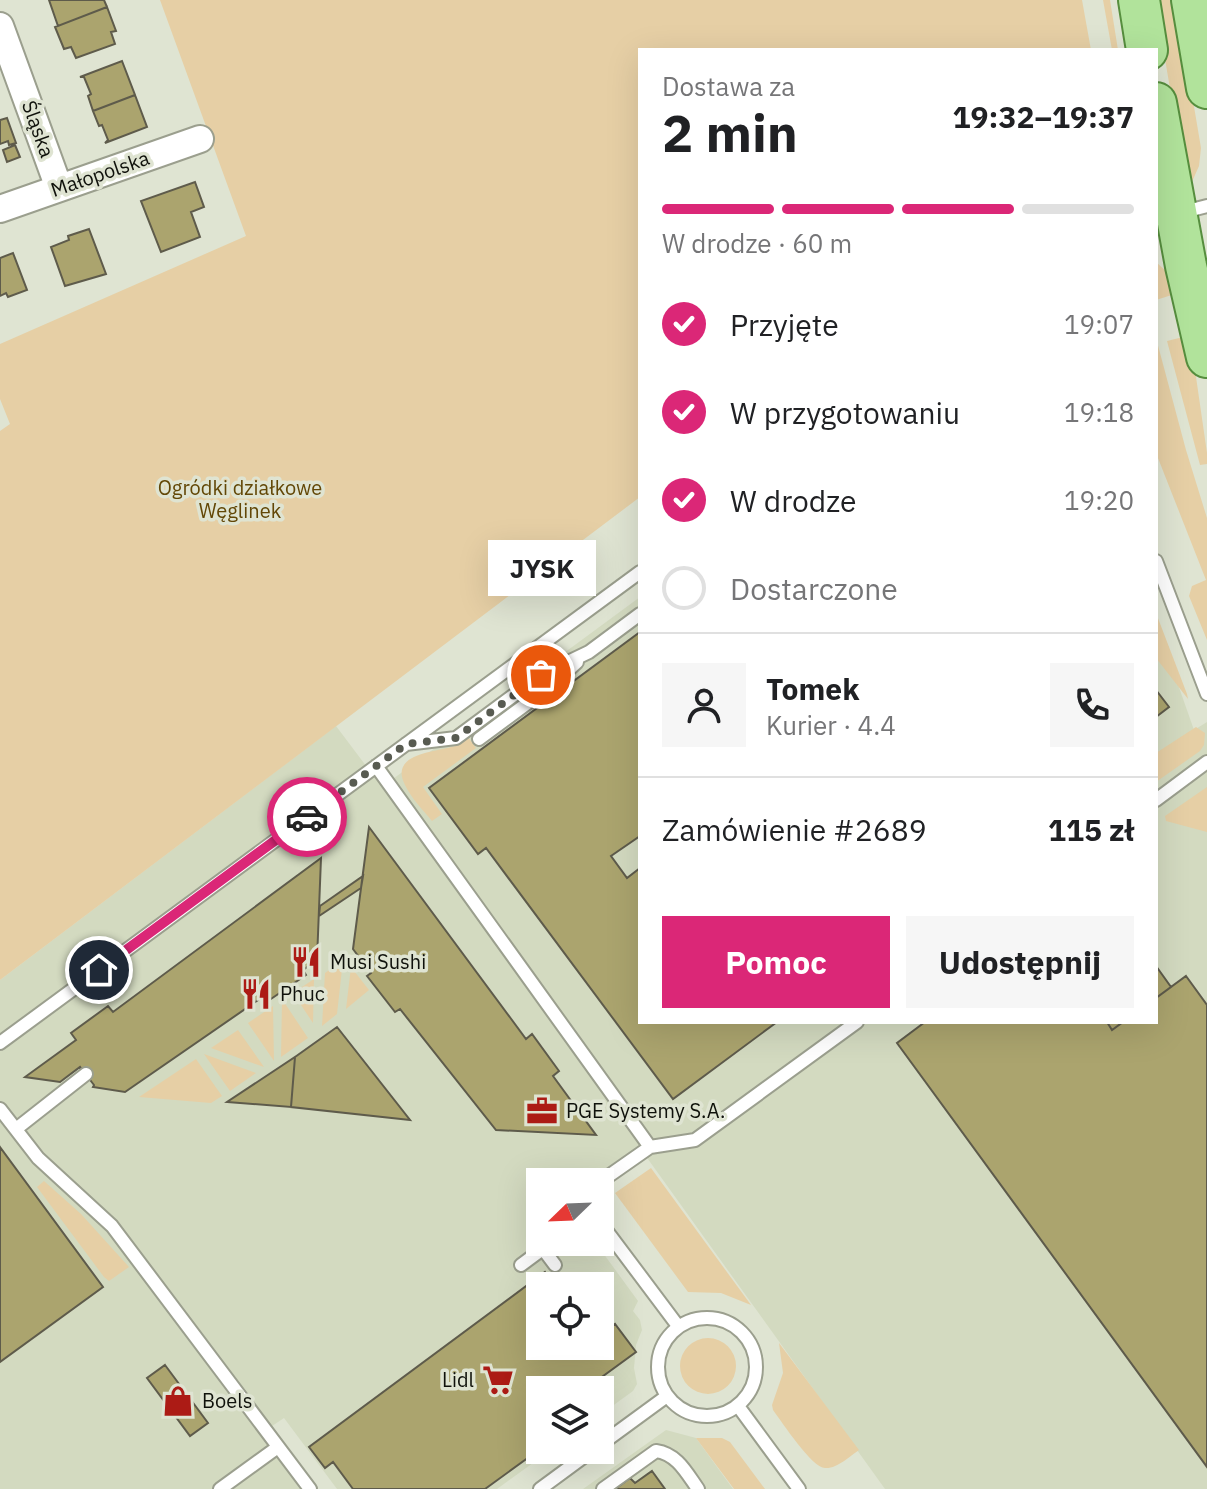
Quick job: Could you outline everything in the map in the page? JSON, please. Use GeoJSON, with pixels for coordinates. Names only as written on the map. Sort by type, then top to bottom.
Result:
{"type":"FeatureCollection","features":[{"type":"Feature","properties":{"kind":"main road"},"geometry":{"type":"LineString","coordinates":[[1139,0],[1147,48]]}},
{"type":"Feature","properties":{"kind":"main road"},"geometry":{"type":"LineString","coordinates":[[1192,0],[1207,88]]}},
{"type":"Feature","properties":{"kind":"main road"},"geometry":{"type":"LineString","coordinates":[[1158,113],[1207,357]]}},
{"type":"Feature","properties":{"kind":"street","name":"Śląska"},"geometry":{"type":"LineString","coordinates":[[0,26],[59,188]]}},
{"type":"Feature","properties":{"kind":"street","name":"Małopolska"},"geometry":{"type":"LineString","coordinates":[[0,209],[200,139]]}},
{"type":"Feature","properties":{"kind":"lane"},"geometry":{"type":"LineString","coordinates":[[1158,566],[1207,694]]}},
{"type":"Feature","properties":{"kind":"lane"},"geometry":{"type":"LineString","coordinates":[[0,1043],[638,573]]}},
{"type":"Feature","properties":{"kind":"lane"},"geometry":{"type":"LineString","coordinates":[[479,739],[638,615]]}},
{"type":"Feature","properties":{"kind":"lane"},"geometry":{"type":"LineString","coordinates":[[406,744],[456,738],[541,675],[589,652]]}},
{"type":"Feature","properties":{"kind":"lane"},"geometry":{"type":"LineString","coordinates":[[1158,799],[1207,762]]}},
{"type":"Feature","properties":{"kind":"lane"},"geometry":{"type":"LineString","coordinates":[[376,766],[650,1147]]}},
{"type":"Feature","properties":{"kind":"lane"},"geometry":{"type":"LineString","coordinates":[[614,1172],[650,1147],[695,1140],[854,1024]]}},
{"type":"Feature","properties":{"kind":"lane"},"geometry":{"type":"LineString","coordinates":[[16,1129],[86,1074]]}},
{"type":"Feature","properties":{"kind":"lane"},"geometry":{"type":"LineString","coordinates":[[0,1109],[38,1158],[112,1226],[310,1489]]}},
{"type":"Feature","properties":{"kind":"lane"},"geometry":{"type":"LineString","coordinates":[[614,1241],[678,1326]]}},
{"type":"Feature","properties":{"kind":"lane"},"geometry":{"type":"LineString","coordinates":[[521,1265],[533,1256]]}},
{"type":"Feature","properties":{"kind":"lane"},"geometry":{"type":"LineString","coordinates":[[552,1256],[555,1265]]}},
{"type":"Feature","properties":{"kind":"lane"},"geometry":{"type":"LineString","coordinates":[[707,1317],[736,1326],[747,1337],[757,1368],[753,1384],[738,1406],[719,1415],[703,1416],[687,1412],[667,1396],[659,1378],[658,1363],[661,1349],[678,1326],[692,1319],[707,1317]]}},
{"type":"Feature","properties":{"kind":"lane"},"geometry":{"type":"LineString","coordinates":[[614,1435],[667,1396]]}},
{"type":"Feature","properties":{"kind":"lane"},"geometry":{"type":"LineString","coordinates":[[738,1406],[799,1489]]}},
{"type":"Feature","properties":{"kind":"lane"},"geometry":{"type":"LineString","coordinates":[[220,1489],[278,1447]]}},
{"type":"Feature","properties":{"kind":"lane"},"geometry":{"type":"LineString","coordinates":[[603,1489],[656,1451],[668,1453],[676,1459],[698,1489]]}},
{"type":"Feature","properties":{"kind":"lane"},"geometry":{"type":"LineString","coordinates":[[540,1489],[574,1464]]}},
{"type":"Feature","properties":{"kind":"shaded area"},"geometry":{"type":"Polygon","coordinates":[[[638,598],[638,1024],[1158,1024],[1158,628],[1194,730],[1207,722],[1207,1489],[885,1489],[640,1148],[614,1170],[526,1168],[526,1256],[605,1256],[638,1301],[633,1311],[640,1320],[642,1330],[636,1345],[634,1368],[637,1384],[633,1391],[614,1405],[614,1376],[526,1376],[526,1464],[532,1464],[497,1489],[337,1489],[284,1418],[266,1430],[304,1489],[0,1489],[0,980],[336,726],[382,787],[638,598]]]}},
{"type":"Feature","properties":{"kind":"shaded area"},"geometry":{"type":"Polygon","coordinates":[[[666,1430],[696,1438],[733,1489],[583,1489],[666,1430]]]}},
{"type":"Feature","properties":{"kind":"green space","name":"Ogródki działkowe Węglinek"},"geometry":{"type":"Polygon","coordinates":[[[160,0],[1082,0],[1091,48],[638,48],[638,499],[0,980],[0,431],[10,424],[0,399],[0,344],[246,236],[160,0]]]}},
{"type":"Feature","properties":{"kind":"green space"},"geometry":{"type":"Polygon","coordinates":[[[1103,0],[1110,0],[1118,48],[1112,48],[1103,0]]]}},
{"type":"Feature","properties":{"kind":"green space"},"geometry":{"type":"Polygon","coordinates":[[[1155,0],[1176,0],[1201,148],[1199,166],[1191,184],[1186,183],[1155,0]]]}},
{"type":"Feature","properties":{"kind":"green space"},"geometry":{"type":"Polygon","coordinates":[[[1158,264],[1167,272],[1175,294],[1158,299],[1158,264]]]}},
{"type":"Feature","properties":{"kind":"green space"},"geometry":{"type":"Polygon","coordinates":[[[1187,336],[1207,453],[1207,464],[1200,465],[1167,341],[1187,336]]]}},
{"type":"Feature","properties":{"kind":"green space"},"geometry":{"type":"Polygon","coordinates":[[[1158,345],[1207,518],[1207,640],[1189,596],[1192,586],[1206,580],[1158,458],[1158,345]]]}},
{"type":"Feature","properties":{"kind":"green space"},"geometry":{"type":"Polygon","coordinates":[[[1158,618],[1187,694],[1188,699],[1158,661],[1158,618]]]}},
{"type":"Feature","properties":{"kind":"green space"},"geometry":{"type":"Polygon","coordinates":[[[1196,727],[1205,733],[1200,751],[1158,781],[1158,752],[1196,727]]]}},
{"type":"Feature","properties":{"kind":"green space"},"geometry":{"type":"Polygon","coordinates":[[[468,737],[476,748],[423,787],[442,814],[432,821],[405,785],[403,767],[416,756],[453,746],[468,737]]]}},
{"type":"Feature","properties":{"kind":"green space"},"geometry":{"type":"Polygon","coordinates":[[[1207,787],[1207,832],[1166,821],[1165,816],[1207,787]]]}},
{"type":"Feature","properties":{"kind":"green space"},"geometry":{"type":"Polygon","coordinates":[[[343,960],[337,1014],[322,1026],[325,973],[343,960]]]}},
{"type":"Feature","properties":{"kind":"green space"},"geometry":{"type":"Polygon","coordinates":[[[351,967],[369,990],[346,1009],[351,967]]]}},
{"type":"Feature","properties":{"kind":"green space"},"geometry":{"type":"Polygon","coordinates":[[[314,979],[313,1023],[293,993],[314,979]]]}},
{"type":"Feature","properties":{"kind":"green space"},"geometry":{"type":"Polygon","coordinates":[[[282,999],[308,1038],[281,1057],[282,999]]]}},
{"type":"Feature","properties":{"kind":"green space"},"geometry":{"type":"Polygon","coordinates":[[[273,1006],[274,1061],[248,1023],[273,1006]]]}},
{"type":"Feature","properties":{"kind":"green space"},"geometry":{"type":"Polygon","coordinates":[[[238,1030],[264,1067],[211,1048],[238,1030]]]}},
{"type":"Feature","properties":{"kind":"green space"},"geometry":{"type":"Polygon","coordinates":[[[204,1054],[256,1073],[230,1091],[204,1054]]]}},
{"type":"Feature","properties":{"kind":"green space"},"geometry":{"type":"Polygon","coordinates":[[[196,1059],[222,1096],[211,1103],[139,1097],[196,1059]]]}},
{"type":"Feature","properties":{"kind":"green space"},"geometry":{"type":"Polygon","coordinates":[[[651,1168],[751,1305],[721,1293],[688,1292],[615,1193],[651,1168]]]}},
{"type":"Feature","properties":{"kind":"green space"},"geometry":{"type":"Polygon","coordinates":[[[44,1181],[81,1214],[129,1267],[109,1281],[104,1277],[37,1187],[44,1181]]]}},
{"type":"Feature","properties":{"kind":"green space"},"geometry":{"type":"Polygon","coordinates":[[[708,1338],[728,1346],[736,1366],[728,1386],[708,1394],[688,1386],[680,1366],[688,1346],[708,1338]]]}},
{"type":"Feature","properties":{"kind":"green space"},"geometry":{"type":"Polygon","coordinates":[[[779,1343],[859,1450],[839,1464],[830,1468],[819,1466],[773,1410],[783,1373],[779,1343]]]}},
{"type":"Feature","properties":{"kind":"green space"},"geometry":{"type":"Polygon","coordinates":[[[696,1438],[722,1438],[730,1442],[765,1489],[734,1489],[696,1438]]]}},
{"type":"Feature","properties":{"kind":"building"},"geometry":{"type":"Polygon","coordinates":[[[49,0],[104,0],[107,7],[58,26],[49,0]]]}},
{"type":"Feature","properties":{"kind":"building"},"geometry":{"type":"Polygon","coordinates":[[[107,7],[116,31],[111,32],[115,44],[76,58],[71,47],[64,49],[55,27],[107,7]]]}},
{"type":"Feature","properties":{"kind":"building"},"geometry":{"type":"Polygon","coordinates":[[[122,61],[135,95],[93,111],[88,96],[91,94],[84,77],[80,77],[122,61]]]}},
{"type":"Feature","properties":{"kind":"building"},"geometry":{"type":"Polygon","coordinates":[[[135,95],[147,127],[105,143],[108,140],[93,111],[135,95]]]}},
{"type":"Feature","properties":{"kind":"building"},"geometry":{"type":"Polygon","coordinates":[[[7,118],[16,143],[9,145],[8,141],[0,144],[0,120],[7,118]]]}},
{"type":"Feature","properties":{"kind":"building"},"geometry":{"type":"Polygon","coordinates":[[[15,145],[20,157],[7,162],[3,150],[15,145]]]}},
{"type":"Feature","properties":{"kind":"building"},"geometry":{"type":"Polygon","coordinates":[[[195,182],[204,207],[191,212],[200,237],[161,252],[141,201],[195,182]]]}},
{"type":"Feature","properties":{"kind":"building"},"geometry":{"type":"Polygon","coordinates":[[[89,229],[106,274],[65,286],[51,247],[69,240],[68,236],[89,229]]]}},
{"type":"Feature","properties":{"kind":"building"},"geometry":{"type":"Polygon","coordinates":[[[13,253],[27,290],[8,297],[6,293],[0,296],[0,258],[13,253]]]}},
{"type":"Feature","properties":{"kind":"building"},"geometry":{"type":"Polygon","coordinates":[[[638,633],[638,837],[611,856],[627,878],[638,870],[638,1024],[774,1024],[673,1099],[486,848],[478,854],[429,788],[638,633]]]}},
{"type":"Feature","properties":{"kind":"building"},"geometry":{"type":"Polygon","coordinates":[[[1158,693],[1169,707],[1158,715],[1158,693]]]}},
{"type":"Feature","properties":{"kind":"building"},"geometry":{"type":"Polygon","coordinates":[[[369,827],[526,1039],[532,1034],[559,1071],[553,1076],[596,1135],[496,1130],[400,1009],[395,1012],[367,976],[371,973],[353,949],[369,827]]]}},
{"type":"Feature","properties":{"kind":"building"},"geometry":{"type":"Polygon","coordinates":[[[321,858],[317,960],[303,970],[306,975],[268,1001],[264,996],[125,1092],[93,1087],[80,1067],[60,1082],[25,1077],[76,1040],[71,1033],[108,1006],[113,1012],[321,858]]]}},
{"type":"Feature","properties":{"kind":"building"},"geometry":{"type":"Polygon","coordinates":[[[363,876],[361,888],[319,916],[320,906],[363,876]]]}},
{"type":"Feature","properties":{"kind":"building"},"geometry":{"type":"Polygon","coordinates":[[[1158,969],[1171,987],[1158,997],[1158,969]]]}},
{"type":"Feature","properties":{"kind":"building"},"geometry":{"type":"Polygon","coordinates":[[[1186,976],[1207,1005],[1207,1467],[897,1043],[922,1024],[1108,1024],[1112,1030],[1120,1024],[1158,1024],[1158,997],[1186,976]]]}},
{"type":"Feature","properties":{"kind":"building"},"geometry":{"type":"Polygon","coordinates":[[[337,1027],[410,1120],[291,1107],[295,1057],[337,1027]]]}},
{"type":"Feature","properties":{"kind":"building"},"geometry":{"type":"Polygon","coordinates":[[[295,1057],[291,1107],[227,1102],[295,1057]]]}},
{"type":"Feature","properties":{"kind":"building"},"geometry":{"type":"Polygon","coordinates":[[[0,1147],[103,1287],[0,1362],[0,1147]]]}},
{"type":"Feature","properties":{"kind":"building","name":"Lidl"},"geometry":{"type":"Polygon","coordinates":[[[526,1286],[526,1360],[614,1360],[615,1324],[636,1352],[603,1376],[526,1376],[526,1459],[485,1489],[353,1489],[333,1462],[325,1468],[309,1447],[526,1286]]]}},
{"type":"Feature","properties":{"kind":"building","name":"Boels"},"geometry":{"type":"Polygon","coordinates":[[[165,1365],[208,1423],[190,1436],[147,1378],[165,1365]]]}},
{"type":"Feature","properties":{"kind":"building"},"geometry":{"type":"Polygon","coordinates":[[[652,1471],[665,1489],[615,1489],[630,1478],[635,1483],[652,1471]]]}},
{"type":"Feature","properties":{"kind":"way so far"},"geometry":{"type":"LineString","coordinates":[[307,817],[406,744],[456,738],[541,675]]}},
{"type":"Feature","properties":{"kind":"place","name":"JYSK"},"geometry":{"type":"Point","coordinates":[541,675]}},
{"type":"Feature","properties":{"kind":"place","name":"Musi Sushi"},"geometry":{"type":"Point","coordinates":[306,962]}},
{"type":"Feature","properties":{"kind":"place","name":"Phuc"},"geometry":{"type":"Point","coordinates":[256,994]}},
{"type":"Feature","properties":{"kind":"place","name":"PGE Systemy S.A."},"geometry":{"type":"Point","coordinates":[542,1111]}},
{"type":"Feature","properties":{"kind":"place","name":"Lidl"},"geometry":{"type":"Point","coordinates":[498,1380]}},
{"type":"Feature","properties":{"kind":"place","name":"Boels"},"geometry":{"type":"Point","coordinates":[178,1401]}},
{"type":"Feature","properties":{"kind":"route"},"geometry":{"type":"LineString","coordinates":[[99,970],[307,817]]}}]}
